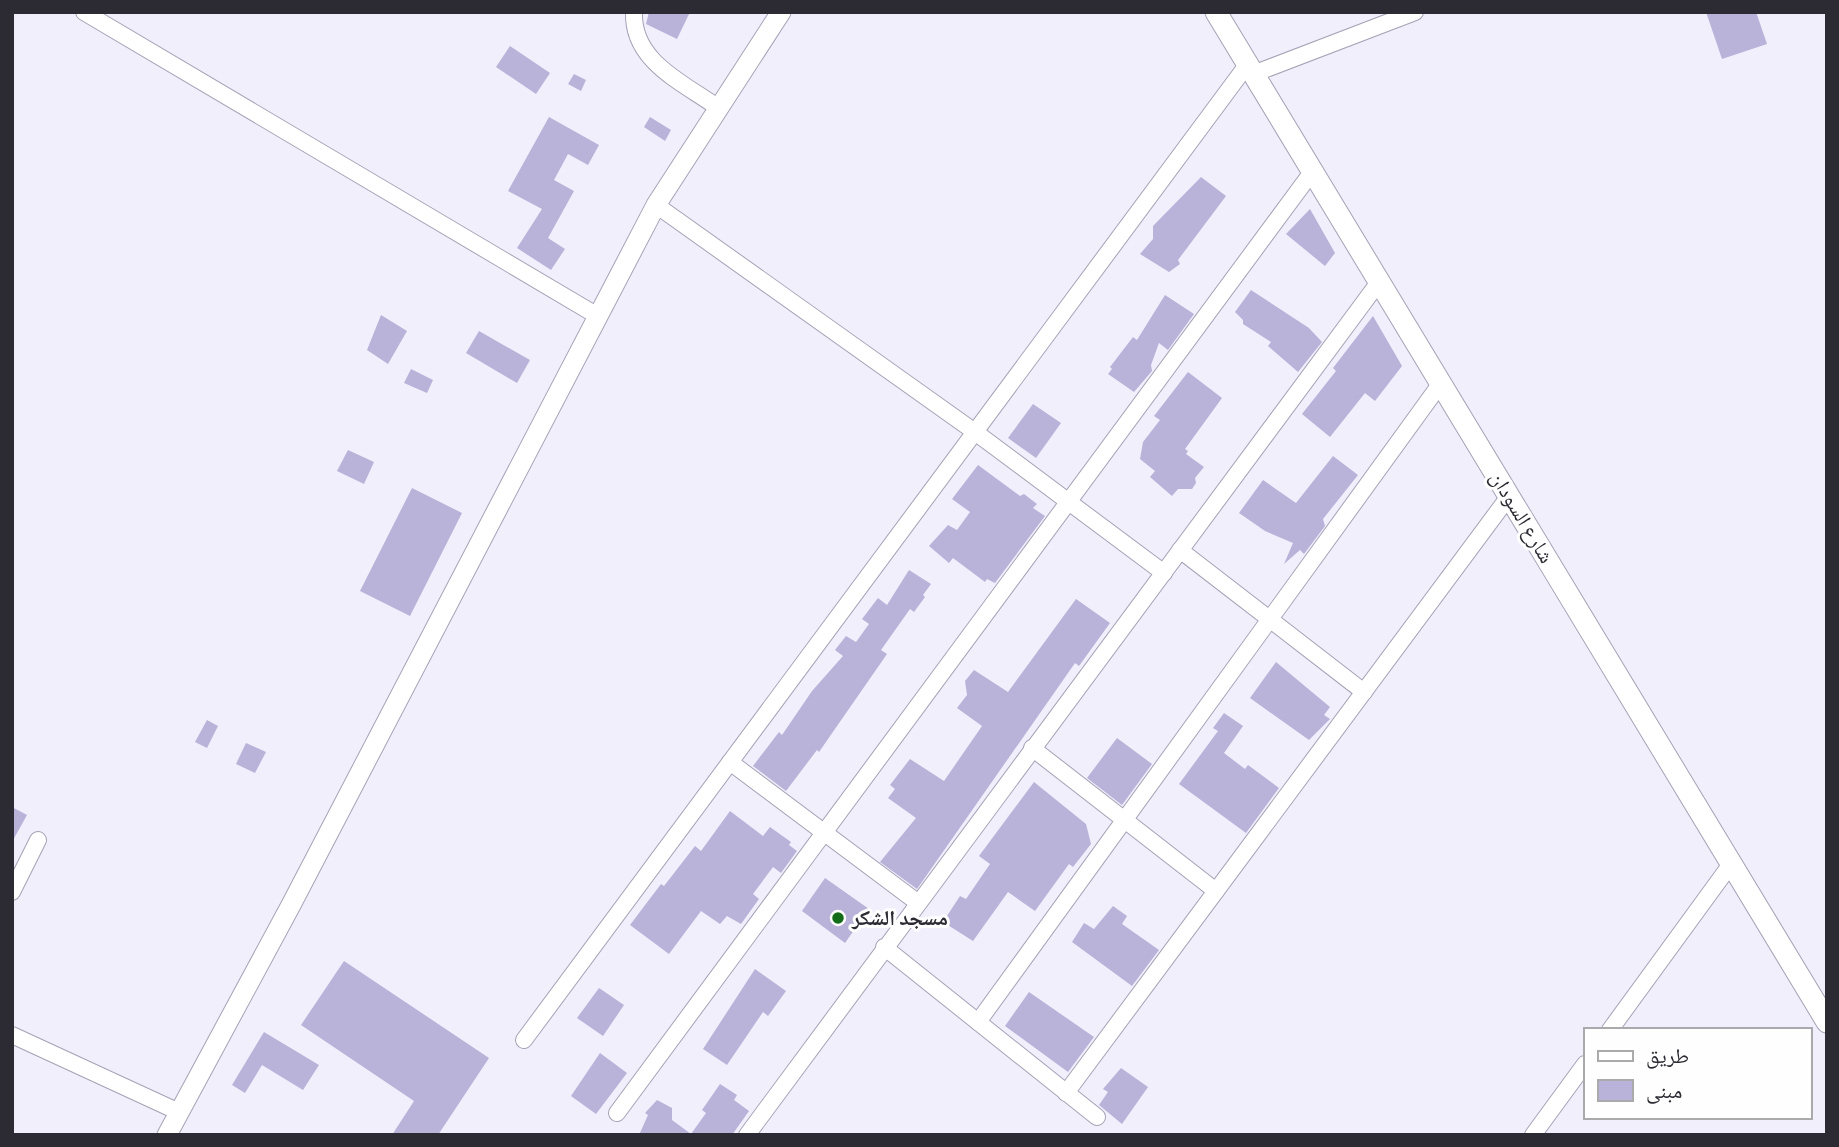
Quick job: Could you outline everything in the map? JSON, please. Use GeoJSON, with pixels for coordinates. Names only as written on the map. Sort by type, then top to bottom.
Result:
{"type":"FeatureCollection","features":[{"type":"Feature","properties":{"kind":"main road","name":"شارع السودان"},"geometry":{"type":"LineString","coordinates":[[1216,12],[1827,1022]]}},
{"type":"Feature","properties":{"kind":"street"},"geometry":{"type":"LineString","coordinates":[[84,12],[596,315]]}},
{"type":"Feature","properties":{"kind":"street"},"geometry":{"type":"LineString","coordinates":[[634,12],[638,44],[649,57],[717,107]]}},
{"type":"Feature","properties":{"kind":"street"},"geometry":{"type":"LineString","coordinates":[[167,1135],[291,905],[596,315],[656,205],[781,12]]}},
{"type":"Feature","properties":{"kind":"street"},"geometry":{"type":"LineString","coordinates":[[524,1040],[975,432],[1250,69],[1415,12]]}},
{"type":"Feature","properties":{"kind":"street"},"geometry":{"type":"LineString","coordinates":[[617,1113],[1312,172]]}},
{"type":"Feature","properties":{"kind":"street"},"geometry":{"type":"LineString","coordinates":[[656,205],[975,432],[1164,573]]}},
{"type":"Feature","properties":{"kind":"street"},"geometry":{"type":"LineString","coordinates":[[747,1135],[917,902],[1379,282]]}},
{"type":"Feature","properties":{"kind":"street"},"geometry":{"type":"LineString","coordinates":[[978,1022],[1441,383]]}},
{"type":"Feature","properties":{"kind":"street"},"geometry":{"type":"LineString","coordinates":[[1066,1093],[1510,495]]}},
{"type":"Feature","properties":{"kind":"street"},"geometry":{"type":"LineString","coordinates":[[1180,550],[1364,692]]}},
{"type":"Feature","properties":{"kind":"street"},"geometry":{"type":"LineString","coordinates":[[1032,748],[1126,818],[1216,891]]}},
{"type":"Feature","properties":{"kind":"street"},"geometry":{"type":"LineString","coordinates":[[730,762],[917,902]]}},
{"type":"Feature","properties":{"kind":"street"},"geometry":{"type":"LineString","coordinates":[[12,892],[38,840]]}},
{"type":"Feature","properties":{"kind":"street"},"geometry":{"type":"LineString","coordinates":[[1611,1028],[1731,864]]}},
{"type":"Feature","properties":{"kind":"street"},"geometry":{"type":"LineString","coordinates":[[884,947],[1097,1117]]}},
{"type":"Feature","properties":{"kind":"street"},"geometry":{"type":"LineString","coordinates":[[12,1035],[179,1112]]}},
{"type":"Feature","properties":{"kind":"street"},"geometry":{"type":"LineString","coordinates":[[1533,1135],[1584,1065]]}},
{"type":"Feature","properties":{"kind":"building"},"geometry":{"type":"Polygon","coordinates":[[[649,12],[690,12],[677,39],[646,24],[649,12]]]}},
{"type":"Feature","properties":{"kind":"building"},"geometry":{"type":"Polygon","coordinates":[[[1706,12],[1756,12],[1767,44],[1722,59],[1706,12]]]}},
{"type":"Feature","properties":{"kind":"building"},"geometry":{"type":"Polygon","coordinates":[[[510,46],[550,73],[536,94],[496,67],[510,46]]]}},
{"type":"Feature","properties":{"kind":"building"},"geometry":{"type":"Polygon","coordinates":[[[574,74],[586,80],[581,91],[568,84],[574,74]]]}},
{"type":"Feature","properties":{"kind":"building"},"geometry":{"type":"Polygon","coordinates":[[[549,117],[599,145],[588,165],[568,154],[554,180],[574,191],[548,238],[565,249],[551,270],[517,248],[542,209],[508,191],[549,117]]]}},
{"type":"Feature","properties":{"kind":"building"},"geometry":{"type":"Polygon","coordinates":[[[650,117],[671,130],[665,141],[644,127],[650,117]]]}},
{"type":"Feature","properties":{"kind":"building"},"geometry":{"type":"Polygon","coordinates":[[[1201,177],[1226,196],[1178,260],[1180,264],[1169,272],[1140,254],[1153,239],[1153,226],[1201,177]]]}},
{"type":"Feature","properties":{"kind":"building"},"geometry":{"type":"Polygon","coordinates":[[[1310,209],[1335,253],[1325,266],[1286,234],[1310,209]]]}},
{"type":"Feature","properties":{"kind":"building"},"geometry":{"type":"Polygon","coordinates":[[[1251,290],[1309,328],[1322,342],[1298,372],[1268,346],[1271,342],[1243,324],[1243,320],[1235,312],[1251,290]]]}},
{"type":"Feature","properties":{"kind":"building"},"geometry":{"type":"Polygon","coordinates":[[[1165,295],[1194,314],[1168,350],[1159,343],[1151,365],[1152,371],[1134,392],[1108,374],[1112,369],[1110,367],[1133,337],[1137,340],[1165,295]]]}},
{"type":"Feature","properties":{"kind":"building"},"geometry":{"type":"Polygon","coordinates":[[[381,315],[407,331],[388,364],[367,350],[381,315]]]}},
{"type":"Feature","properties":{"kind":"building"},"geometry":{"type":"Polygon","coordinates":[[[1373,316],[1402,366],[1375,401],[1365,393],[1330,437],[1302,414],[1336,371],[1333,368],[1373,316]]]}},
{"type":"Feature","properties":{"kind":"building"},"geometry":{"type":"Polygon","coordinates":[[[479,331],[530,360],[517,383],[466,353],[479,331]]]}},
{"type":"Feature","properties":{"kind":"building"},"geometry":{"type":"Polygon","coordinates":[[[411,369],[433,380],[427,393],[404,383],[411,369]]]}},
{"type":"Feature","properties":{"kind":"building"},"geometry":{"type":"Polygon","coordinates":[[[1188,372],[1222,398],[1185,449],[1188,451],[1186,454],[1204,467],[1195,478],[1196,483],[1192,489],[1178,489],[1172,496],[1150,477],[1155,471],[1140,459],[1143,442],[1160,420],[1154,416],[1188,372]]]}},
{"type":"Feature","properties":{"kind":"building"},"geometry":{"type":"Polygon","coordinates":[[[1033,404],[1061,423],[1036,458],[1008,438],[1033,404]]]}},
{"type":"Feature","properties":{"kind":"building"},"geometry":{"type":"Polygon","coordinates":[[[348,450],[374,462],[364,484],[337,471],[348,450]]]}},
{"type":"Feature","properties":{"kind":"building"},"geometry":{"type":"Polygon","coordinates":[[[1333,456],[1358,475],[1323,519],[1325,526],[1304,554],[1300,550],[1284,564],[1293,543],[1265,531],[1239,513],[1263,480],[1296,503],[1333,456]]]}},
{"type":"Feature","properties":{"kind":"building"},"geometry":{"type":"Polygon","coordinates":[[[978,465],[1020,496],[1024,494],[1037,504],[1033,508],[1045,516],[995,583],[987,579],[985,582],[953,558],[949,563],[929,546],[948,525],[957,530],[970,512],[952,499],[978,465]]]}},
{"type":"Feature","properties":{"kind":"building"},"geometry":{"type":"Polygon","coordinates":[[[412,488],[462,513],[410,616],[360,591],[412,488]]]}},
{"type":"Feature","properties":{"kind":"building"},"geometry":{"type":"Polygon","coordinates":[[[909,570],[931,584],[923,595],[925,597],[914,612],[910,609],[881,650],[887,654],[819,752],[817,750],[786,791],[753,766],[779,732],[782,735],[812,691],[843,656],[835,650],[846,636],[856,642],[869,624],[862,619],[878,598],[887,605],[909,570]]]}},
{"type":"Feature","properties":{"kind":"building"},"geometry":{"type":"Polygon","coordinates":[[[1076,599],[1110,623],[1079,666],[1075,663],[917,889],[880,862],[916,818],[888,798],[895,789],[890,785],[910,759],[944,781],[982,726],[957,708],[967,695],[965,681],[974,670],[1008,692],[1076,599]]]}},
{"type":"Feature","properties":{"kind":"building"},"geometry":{"type":"Polygon","coordinates":[[[1276,662],[1330,707],[1324,715],[1330,719],[1309,740],[1250,698],[1276,662]]]}},
{"type":"Feature","properties":{"kind":"building"},"geometry":{"type":"Polygon","coordinates":[[[1224,713],[1243,726],[1224,753],[1245,769],[1248,765],[1279,788],[1246,833],[1179,784],[1218,731],[1213,728],[1224,713]]]}},
{"type":"Feature","properties":{"kind":"building"},"geometry":{"type":"Polygon","coordinates":[[[207,720],[218,726],[207,748],[195,742],[207,720]]]}},
{"type":"Feature","properties":{"kind":"building"},"geometry":{"type":"Polygon","coordinates":[[[1117,738],[1152,764],[1122,805],[1087,778],[1117,738]]]}},
{"type":"Feature","properties":{"kind":"building"},"geometry":{"type":"Polygon","coordinates":[[[246,743],[266,752],[255,773],[236,764],[246,743]]]}},
{"type":"Feature","properties":{"kind":"building"},"geometry":{"type":"Polygon","coordinates":[[[1034,782],[1086,824],[1091,844],[1073,867],[1069,864],[1035,911],[1008,892],[973,941],[943,922],[960,896],[966,899],[990,864],[979,856],[1034,782]]]}},
{"type":"Feature","properties":{"kind":"building"},"geometry":{"type":"Polygon","coordinates":[[[12,807],[27,815],[12,842],[12,807]]]}},
{"type":"Feature","properties":{"kind":"building"},"geometry":{"type":"Polygon","coordinates":[[[730,811],[763,836],[770,827],[791,842],[789,845],[797,851],[781,873],[773,867],[753,894],[759,899],[741,924],[727,916],[720,924],[701,911],[669,954],[630,925],[661,884],[664,886],[695,846],[701,851],[730,811]]]}},
{"type":"Feature","properties":{"kind":"building"},"geometry":{"type":"Polygon","coordinates":[[[825,878],[869,909],[845,943],[802,911],[825,878]]]}},
{"type":"Feature","properties":{"kind":"building"},"geometry":{"type":"Polygon","coordinates":[[[1113,906],[1127,916],[1122,924],[1159,950],[1132,986],[1072,942],[1084,923],[1094,929],[1113,906]]]}},
{"type":"Feature","properties":{"kind":"building"},"geometry":{"type":"Polygon","coordinates":[[[344,961],[489,1058],[438,1135],[392,1135],[414,1101],[301,1025],[344,961]]]}},
{"type":"Feature","properties":{"kind":"building"},"geometry":{"type":"Polygon","coordinates":[[[755,969],[786,991],[768,1016],[763,1012],[727,1065],[703,1049],[755,969]]]}},
{"type":"Feature","properties":{"kind":"building"},"geometry":{"type":"Polygon","coordinates":[[[599,988],[624,1005],[603,1036],[577,1018],[599,988]]]}},
{"type":"Feature","properties":{"kind":"building"},"geometry":{"type":"Polygon","coordinates":[[[1029,992],[1094,1037],[1068,1072],[1005,1026],[1029,992]]]}},
{"type":"Feature","properties":{"kind":"building"},"geometry":{"type":"Polygon","coordinates":[[[264,1032],[319,1065],[303,1090],[262,1065],[245,1093],[232,1085],[264,1032]]]}},
{"type":"Feature","properties":{"kind":"building"},"geometry":{"type":"Polygon","coordinates":[[[600,1053],[627,1073],[596,1114],[571,1096],[600,1053]]]}},
{"type":"Feature","properties":{"kind":"building"},"geometry":{"type":"Polygon","coordinates":[[[1121,1068],[1148,1087],[1122,1124],[1099,1105],[1108,1092],[1103,1089],[1121,1068]]]}},
{"type":"Feature","properties":{"kind":"building"},"geometry":{"type":"Polygon","coordinates":[[[720,1084],[737,1095],[734,1100],[749,1111],[732,1135],[639,1135],[648,1115],[645,1113],[657,1100],[672,1108],[672,1120],[691,1134],[706,1113],[702,1110],[720,1084]]]}},
{"type":"Feature","properties":{"kind":"place","name":"مسجد الشكر"},"geometry":{"type":"Point","coordinates":[838,918]}}]}
